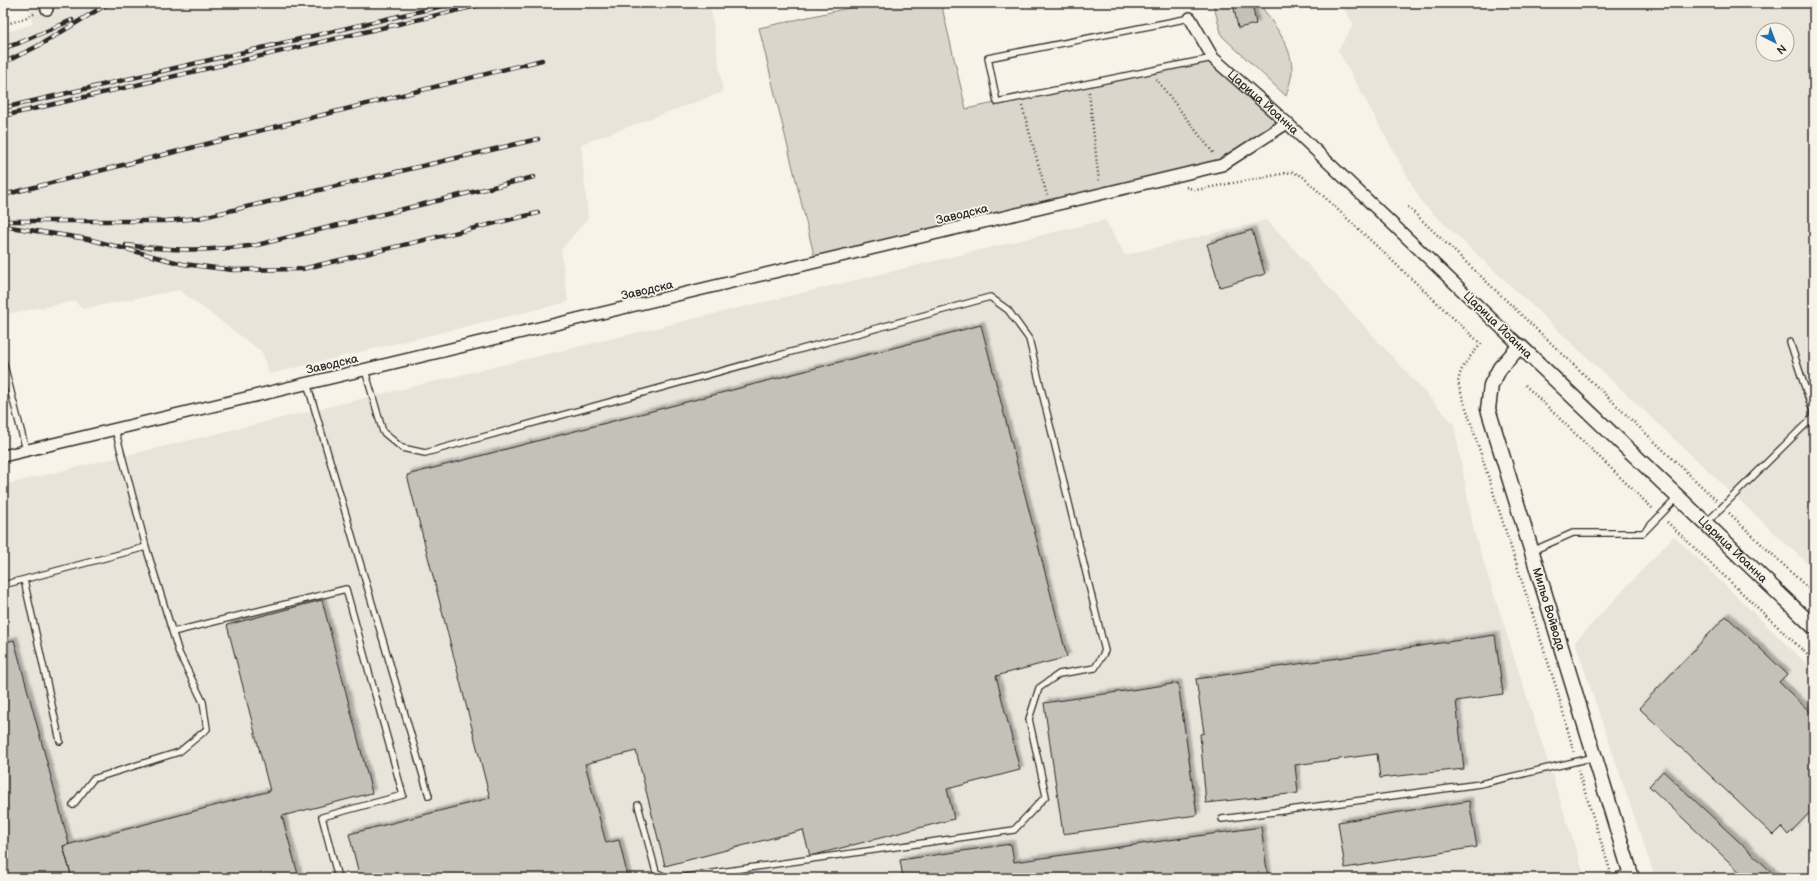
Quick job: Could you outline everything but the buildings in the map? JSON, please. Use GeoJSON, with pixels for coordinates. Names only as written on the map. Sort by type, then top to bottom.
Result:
{"type":"FeatureCollection","features":[{"type":"Feature","properties":{"kind":"street","name":"Царица Йоанна"},"geometry":{"type":"LineString","coordinates":[[1190,18],[1214,58],[1287,123],[1814,627]]}},
{"type":"Feature","properties":{"kind":"street","name":"Заводска"},"geometry":{"type":"LineString","coordinates":[[3,456],[1222,165],[1287,123]]}},
{"type":"Feature","properties":{"kind":"street","name":"Мильо Войвода"},"geometry":{"type":"LineString","coordinates":[[1520,346],[1500,368],[1491,386],[1488,409],[1631,875]]}},
{"type":"Feature","properties":{"kind":"lane"},"geometry":{"type":"LineString","coordinates":[[1190,18],[988,58],[997,102],[1214,58]]}},
{"type":"Feature","properties":{"kind":"lane"},"geometry":{"type":"LineString","coordinates":[[365,370],[383,432],[402,448],[425,453],[990,297],[1008,310],[1029,339],[1106,651],[1095,668],[1059,674],[1039,688],[1029,719],[1046,796],[1014,830],[678,878]]}},
{"type":"Feature","properties":{"kind":"lane"},"geometry":{"type":"LineString","coordinates":[[1705,523],[1814,415],[1790,342]]}},
{"type":"Feature","properties":{"kind":"lane"},"geometry":{"type":"LineString","coordinates":[[3,362],[26,450]]}},
{"type":"Feature","properties":{"kind":"lane"},"geometry":{"type":"LineString","coordinates":[[307,383],[429,796]]}},
{"type":"Feature","properties":{"kind":"lane"},"geometry":{"type":"LineString","coordinates":[[73,805],[93,779],[179,752],[207,729],[203,702],[179,653],[146,547],[115,429]]}},
{"type":"Feature","properties":{"kind":"lane"},"geometry":{"type":"LineString","coordinates":[[1532,551],[1573,533],[1643,533],[1678,497]]}},
{"type":"Feature","properties":{"kind":"lane"},"geometry":{"type":"LineString","coordinates":[[3,586],[146,547]]}},
{"type":"Feature","properties":{"kind":"lane"},"geometry":{"type":"LineString","coordinates":[[24,580],[60,741]]}},
{"type":"Feature","properties":{"kind":"lane"},"geometry":{"type":"LineString","coordinates":[[173,632],[346,589],[403,795],[322,817],[338,878]]}},
{"type":"Feature","properties":{"kind":"lane"},"geometry":{"type":"LineString","coordinates":[[1222,820],[1480,784],[1596,757]]}},
{"type":"Feature","properties":{"kind":"lane"},"geometry":{"type":"LineString","coordinates":[[638,805],[656,872],[667,878]]}},
{"type":"Feature","properties":{"kind":"lane"},"geometry":{"type":"LineString","coordinates":[[1610,878],[1631,875]]}},
{"type":"Feature","properties":{"kind":"path"},"geometry":{"type":"LineString","coordinates":[[3,25],[46,6]]}},
{"type":"Feature","properties":{"kind":"path"},"geometry":{"type":"LineString","coordinates":[[1149,71],[1222,165]]}},
{"type":"Feature","properties":{"kind":"path"},"geometry":{"type":"LineString","coordinates":[[1088,83],[1100,194]]}},
{"type":"Feature","properties":{"kind":"path"},"geometry":{"type":"LineString","coordinates":[[1020,97],[1050,206]]}},
{"type":"Feature","properties":{"kind":"path"},"geometry":{"type":"LineString","coordinates":[[1182,185],[1196,190],[1292,172],[1302,176],[1481,344],[1462,366],[1459,373],[1458,383],[1557,690],[1610,878]]}},
{"type":"Feature","properties":{"kind":"path"},"geometry":{"type":"LineString","coordinates":[[1408,207],[1814,594]]}},
{"type":"Feature","properties":{"kind":"path"},"geometry":{"type":"LineString","coordinates":[[1525,385],[1814,661]]}},
{"type":"Feature","properties":{"kind":"shaded area"},"geometry":{"type":"Polygon","coordinates":[[[28,3],[710,3],[723,92],[581,144],[588,218],[561,250],[568,302],[269,374],[262,352],[179,290],[82,309],[75,301],[8,314],[3,291],[3,33],[33,24],[28,3]]]}},
{"type":"Feature","properties":{"kind":"shaded area"},"geometry":{"type":"Polygon","coordinates":[[[871,3],[941,3],[966,109],[1213,58],[1287,123],[1222,165],[816,263],[759,28],[871,3]]]}},
{"type":"Feature","properties":{"kind":"shaded area"},"geometry":{"type":"Polygon","coordinates":[[[1213,3],[1259,3],[1276,27],[1286,44],[1289,53],[1292,72],[1286,96],[1222,36],[1213,3]]]}},
{"type":"Feature","properties":{"kind":"shaded area"},"geometry":{"type":"Polygon","coordinates":[[[1340,3],[1814,3],[1814,570],[1422,203],[1338,50],[1354,24],[1340,3]]]}},
{"type":"Feature","properties":{"kind":"shaded area"},"geometry":{"type":"Polygon","coordinates":[[[1105,220],[1125,255],[1267,220],[1454,424],[1474,532],[1585,878],[3,878],[3,485],[1105,220]]]}},
{"type":"Feature","properties":{"kind":"shaded area"},"geometry":{"type":"Polygon","coordinates":[[[1674,536],[1814,671],[1814,878],[1655,878],[1575,642],[1674,536]]]}},
{"type":"Feature","properties":{"kind":"railway"},"geometry":{"type":"LineString","coordinates":[[3,63],[38,46],[109,3]]}},
{"type":"Feature","properties":{"kind":"railway"},"geometry":{"type":"LineString","coordinates":[[3,108],[455,3]]}},
{"type":"Feature","properties":{"kind":"railway"},"geometry":{"type":"LineString","coordinates":[[3,116],[489,3]]}},
{"type":"Feature","properties":{"kind":"railway"},"geometry":{"type":"LineString","coordinates":[[3,48],[19,43],[72,20]]}},
{"type":"Feature","properties":{"kind":"railway"},"geometry":{"type":"LineString","coordinates":[[3,195],[542,60]]}},
{"type":"Feature","properties":{"kind":"railway"},"geometry":{"type":"LineString","coordinates":[[3,221],[166,221],[199,218],[538,139]]}},
{"type":"Feature","properties":{"kind":"railway"},"geometry":{"type":"LineString","coordinates":[[126,245],[192,250],[257,245],[534,177]]}},
{"type":"Feature","properties":{"kind":"railway"},"geometry":{"type":"LineString","coordinates":[[3,226],[88,239],[183,264],[233,270],[302,269],[538,213]]}}]}
